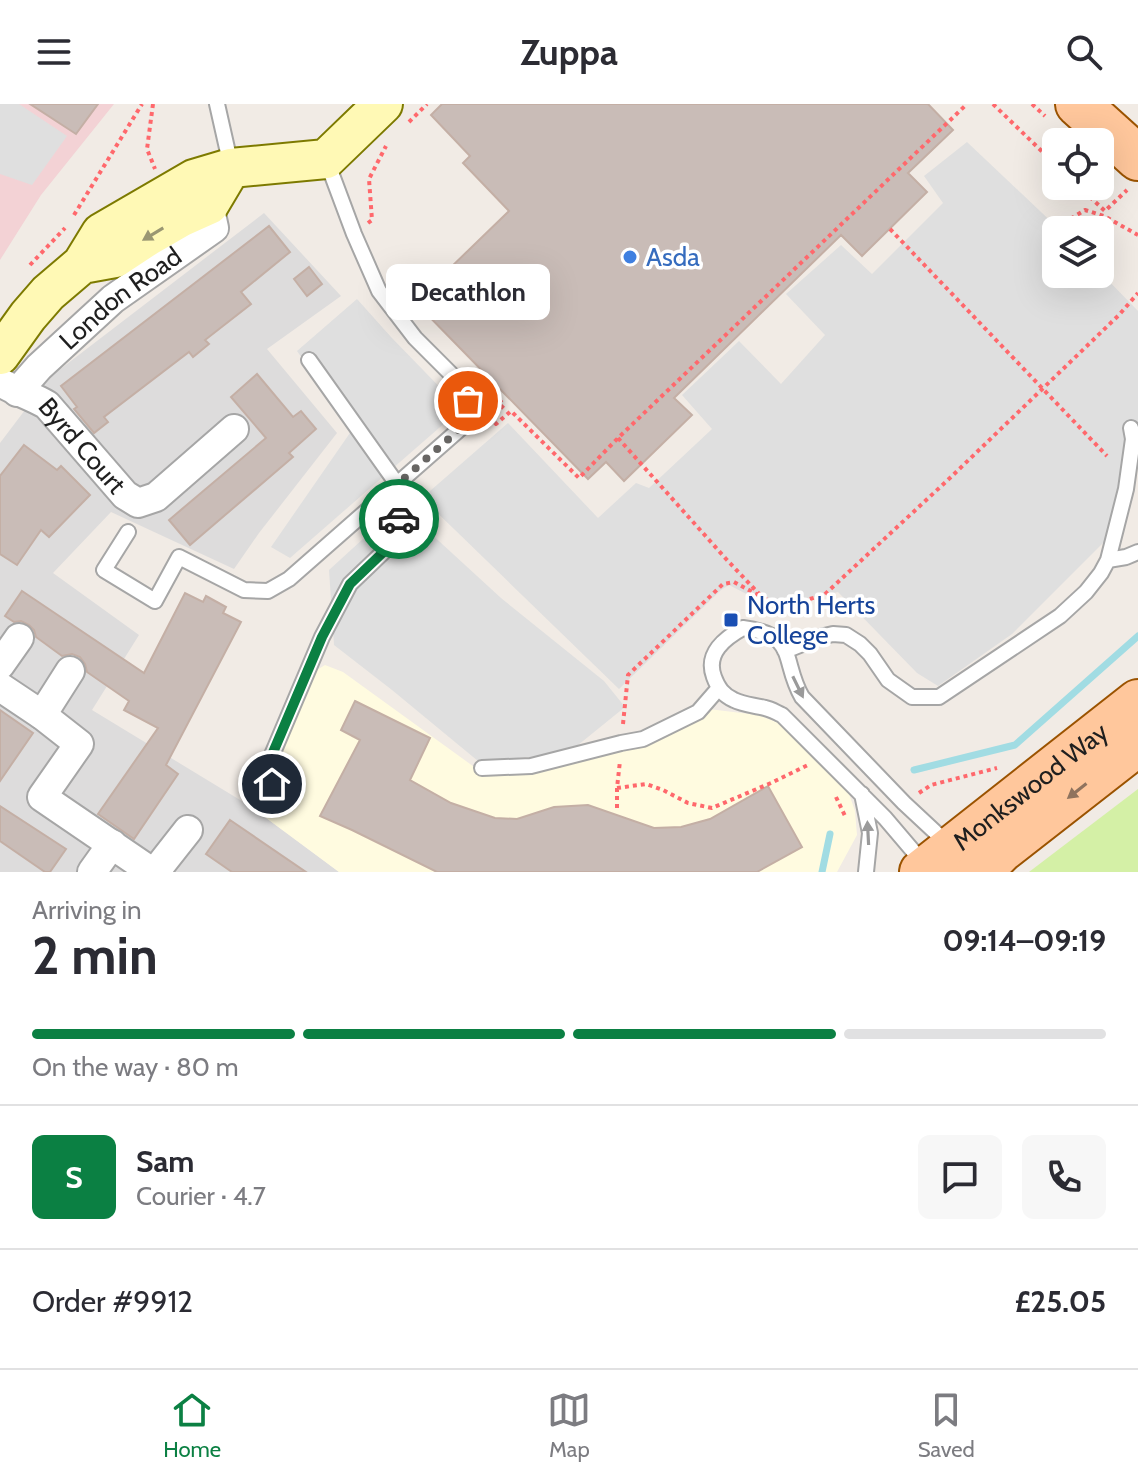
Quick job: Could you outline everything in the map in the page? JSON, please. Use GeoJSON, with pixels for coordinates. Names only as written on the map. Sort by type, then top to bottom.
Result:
{"type":"FeatureCollection","features":[{"type":"Feature","properties":{"kind":"main road"},"geometry":{"type":"LineString","coordinates":[[1078,104],[1128,169]]}},
{"type":"Feature","properties":{"kind":"main road"},"geometry":{"type":"LineString","coordinates":[[326,159],[395,122]]}},
{"type":"Feature","properties":{"kind":"main road","name":"London Road"},"geometry":{"type":"LineString","coordinates":[[0,355],[48,293],[82,264],[101,233],[194,179],[231,168],[326,159]]}},
{"type":"Feature","properties":{"kind":"main road","name":"London Road"},"geometry":{"type":"LineString","coordinates":[[82,264],[115,258],[180,218],[209,205],[231,168]]}},
{"type":"Feature","properties":{"kind":"main road","name":"Monkswood Way"},"geometry":{"type":"LineString","coordinates":[[945,865],[1138,702]]}},
{"type":"Feature","properties":{"kind":"main road","name":"Monkswood Way"},"geometry":{"type":"LineString","coordinates":[[945,865],[1001,850],[1138,743]]}},
{"type":"Feature","properties":{"kind":"street","name":"London Road"},"geometry":{"type":"LineString","coordinates":[[8,387],[39,367],[113,299],[214,228],[209,205]]}},
{"type":"Feature","properties":{"kind":"street","name":"Byrd Court"},"geometry":{"type":"LineString","coordinates":[[8,387],[47,405],[125,495],[138,503],[156,497],[234,429]]}},
{"type":"Feature","properties":{"kind":"street"},"geometry":{"type":"LineString","coordinates":[[0,665],[19,638]]}},
{"type":"Feature","properties":{"kind":"street"},"geometry":{"type":"LineString","coordinates":[[42,715],[70,671]]}},
{"type":"Feature","properties":{"kind":"street"},"geometry":{"type":"LineString","coordinates":[[0,687],[79,744],[42,797],[153,872],[188,830]]}},
{"type":"Feature","properties":{"kind":"street"},"geometry":{"type":"LineString","coordinates":[[92,872],[112,844]]}},
{"type":"Feature","properties":{"kind":"lane"},"geometry":{"type":"LineString","coordinates":[[217,104],[231,168]]}},
{"type":"Feature","properties":{"kind":"lane"},"geometry":{"type":"LineString","coordinates":[[128,532],[104,570],[155,601],[179,557],[244,590],[268,591],[289,579],[461,428],[468,409],[465,392],[415,338],[379,291],[326,159]]}},
{"type":"Feature","properties":{"kind":"lane"},"geometry":{"type":"LineString","coordinates":[[309,360],[397,484]]}},
{"type":"Feature","properties":{"kind":"lane"},"geometry":{"type":"LineString","coordinates":[[785,651],[820,637],[846,635],[870,654],[888,680],[912,697],[939,697],[1060,616],[1101,573],[1108,560],[1126,489],[1134,436]]}},
{"type":"Feature","properties":{"kind":"lane"},"geometry":{"type":"LineString","coordinates":[[279,799],[266,769],[322,637],[350,584],[397,539],[401,522],[382,498]]}},
{"type":"Feature","properties":{"kind":"lane"},"geometry":{"type":"LineString","coordinates":[[368,510],[397,539]]}},
{"type":"Feature","properties":{"kind":"lane"},"geometry":{"type":"LineString","coordinates":[[1108,560],[1138,552]]}},
{"type":"Feature","properties":{"kind":"lane"},"geometry":{"type":"LineString","coordinates":[[743,628],[757,629],[778,640],[791,662],[792,678],[802,697],[904,803],[945,865],[885,818],[782,715],[731,699],[718,689],[711,669],[713,656],[729,635],[743,628]]}},
{"type":"Feature","properties":{"kind":"lane"},"geometry":{"type":"LineString","coordinates":[[482,768],[531,766],[643,739],[698,712],[718,689]]}},
{"type":"Feature","properties":{"kind":"lane"},"geometry":{"type":"LineString","coordinates":[[862,794],[870,833],[866,872]]}},
{"type":"Feature","properties":{"kind":"path"},"geometry":{"type":"LineString","coordinates":[[21,274],[68,225],[142,104]]}},
{"type":"Feature","properties":{"kind":"path"},"geometry":{"type":"LineString","coordinates":[[354,234],[372,220],[369,179],[395,122],[427,104]]}},
{"type":"Feature","properties":{"kind":"path"},"geometry":{"type":"LineString","coordinates":[[465,392],[486,385],[504,405],[491,418],[496,424],[511,411],[579,478],[967,104]]}},
{"type":"Feature","properties":{"kind":"path"},"geometry":{"type":"LineString","coordinates":[[993,104],[1042,151]]}},
{"type":"Feature","properties":{"kind":"path"},"geometry":{"type":"LineString","coordinates":[[1093,200],[1105,211],[1128,189],[1128,169]]}},
{"type":"Feature","properties":{"kind":"path"},"geometry":{"type":"LineString","coordinates":[[1075,216],[1085,210],[1104,216]]}},
{"type":"Feature","properties":{"kind":"path"},"geometry":{"type":"LineString","coordinates":[[1114,222],[1138,235]]}},
{"type":"Feature","properties":{"kind":"path"},"geometry":{"type":"LineString","coordinates":[[890,229],[1107,456]]}},
{"type":"Feature","properties":{"kind":"path"},"geometry":{"type":"LineString","coordinates":[[617,808],[628,675],[723,584],[734,582],[779,603],[799,602],[824,595],[1119,315],[1138,293]]}},
{"type":"Feature","properties":{"kind":"path"},"geometry":{"type":"LineString","coordinates":[[618,438],[763,598]]}},
{"type":"Feature","properties":{"kind":"path"},"geometry":{"type":"LineString","coordinates":[[617,788],[646,784],[688,803],[712,808],[810,764]]}},
{"type":"Feature","properties":{"kind":"path"},"geometry":{"type":"LineString","coordinates":[[904,803],[931,785],[1007,766]]}},
{"type":"Feature","properties":{"kind":"path"},"geometry":{"type":"LineString","coordinates":[[836,797],[847,819]]}},
{"type":"Feature","properties":{"kind":"shaded area"},"geometry":{"type":"Polygon","coordinates":[[[0,104],[114,104],[41,195],[0,260],[0,104]]]}},
{"type":"Feature","properties":{"kind":"shaded area"},"geometry":{"type":"Polygon","coordinates":[[[0,104],[19,104],[67,136],[32,185],[0,174],[0,104]]]}},
{"type":"Feature","properties":{"kind":"shaded area"},"geometry":{"type":"Polygon","coordinates":[[[967,142],[1045,216],[1042,216],[1042,288],[1114,286],[1138,311],[1138,441],[1110,536],[1012,634],[938,686],[917,673],[838,592],[770,606],[729,585],[619,689],[422,498],[508,423],[598,518],[636,483],[649,488],[712,429],[682,395],[739,341],[781,384],[825,335],[786,294],[841,245],[872,274],[943,203],[924,176],[967,142]]]}},
{"type":"Feature","properties":{"kind":"shaded area"},"geometry":{"type":"Polygon","coordinates":[[[264,213],[341,296],[267,349],[337,433],[234,569],[111,512],[53,573],[139,635],[92,710],[250,806],[339,872],[0,872],[0,443],[50,377],[264,213]]]}},
{"type":"Feature","properties":{"kind":"shaded area"},"geometry":{"type":"Polygon","coordinates":[[[357,299],[458,406],[455,414],[290,558],[271,547],[352,430],[297,351],[357,299]]]}},
{"type":"Feature","properties":{"kind":"shaded area"},"geometry":{"type":"Polygon","coordinates":[[[411,510],[416,520],[501,598],[604,681],[625,707],[567,754],[478,761],[334,645],[329,570],[387,517],[411,510]]]}},
{"type":"Feature","properties":{"kind":"shaded area"},"geometry":{"type":"Polygon","coordinates":[[[325,665],[343,672],[477,769],[603,753],[692,707],[758,715],[786,726],[836,775],[848,791],[855,811],[857,835],[837,872],[339,872],[250,806],[312,673],[325,665]]]}},
{"type":"Feature","properties":{"kind":"green space"},"geometry":{"type":"Polygon","coordinates":[[[1138,789],[1138,872],[1029,872],[1138,789]]]}},
{"type":"Feature","properties":{"kind":"building"},"geometry":{"type":"Polygon","coordinates":[[[30,104],[98,104],[76,134],[30,104]]]}},
{"type":"Feature","properties":{"kind":"building","name":"Asda"},"geometry":{"type":"Polygon","coordinates":[[[442,104],[928,104],[953,130],[908,173],[927,192],[862,256],[841,235],[674,398],[692,415],[624,481],[606,462],[588,479],[415,302],[509,211],[463,163],[470,156],[431,115],[442,104]]]}},
{"type":"Feature","properties":{"kind":"building"},"geometry":{"type":"Polygon","coordinates":[[[269,226],[290,252],[241,292],[251,304],[205,340],[209,344],[193,357],[189,352],[104,417],[108,422],[94,433],[74,409],[77,407],[61,386],[269,226]]]}},
{"type":"Feature","properties":{"kind":"building"},"geometry":{"type":"Polygon","coordinates":[[[309,267],[322,284],[307,296],[294,279],[309,267]]]}},
{"type":"Feature","properties":{"kind":"building"},"geometry":{"type":"Polygon","coordinates":[[[257,374],[293,417],[301,411],[316,429],[289,453],[293,457],[190,545],[169,520],[266,438],[231,397],[257,374]]]}},
{"type":"Feature","properties":{"kind":"building"},"geometry":{"type":"Polygon","coordinates":[[[24,445],[57,470],[61,466],[90,495],[49,537],[41,530],[17,565],[0,554],[0,476],[24,445]]]}},
{"type":"Feature","properties":{"kind":"building"},"geometry":{"type":"Polygon","coordinates":[[[22,591],[144,673],[185,593],[203,602],[206,596],[226,607],[223,613],[241,622],[166,765],[178,774],[134,839],[98,814],[158,728],[124,710],[129,701],[87,672],[80,657],[72,654],[62,656],[36,637],[29,625],[14,622],[5,616],[22,591]]]}},
{"type":"Feature","properties":{"kind":"building"},"geometry":{"type":"Polygon","coordinates":[[[355,701],[430,738],[410,780],[451,803],[495,818],[517,819],[554,807],[588,805],[654,828],[681,827],[710,819],[768,786],[802,847],[757,872],[437,872],[320,816],[360,740],[341,730],[355,701]]]}},
{"type":"Feature","properties":{"kind":"building"},"geometry":{"type":"Polygon","coordinates":[[[0,710],[33,733],[0,781],[0,710]]]}},
{"type":"Feature","properties":{"kind":"building"},"geometry":{"type":"Polygon","coordinates":[[[0,806],[66,849],[50,872],[45,872],[0,841],[0,806]]]}},
{"type":"Feature","properties":{"kind":"building"},"geometry":{"type":"Polygon","coordinates":[[[230,820],[306,872],[232,872],[206,854],[230,820]]]}},
{"type":"Feature","properties":{"kind":"waterway"},"geometry":{"type":"LineString","coordinates":[[914,770],[1015,745],[1138,636]]}},
{"type":"Feature","properties":{"kind":"waterway"},"geometry":{"type":"LineString","coordinates":[[822,872],[830,834]]}},
{"type":"Feature","properties":{"kind":"way so far"},"geometry":{"type":"LineString","coordinates":[[399,519],[382,498],[461,428],[468,401]]}},
{"type":"Feature","properties":{"kind":"place","name":"Asda"},"geometry":{"type":"Point","coordinates":[630,257]}},
{"type":"Feature","properties":{"kind":"place","name":"Decathlon"},"geometry":{"type":"Point","coordinates":[468,401]}},
{"type":"Feature","properties":{"kind":"place","name":"North Herts College"},"geometry":{"type":"Point","coordinates":[731,620]}},
{"type":"Feature","properties":{"kind":"route"},"geometry":{"type":"LineString","coordinates":[[272,784],[266,769],[322,637],[350,584],[397,539],[399,519]]}}]}
